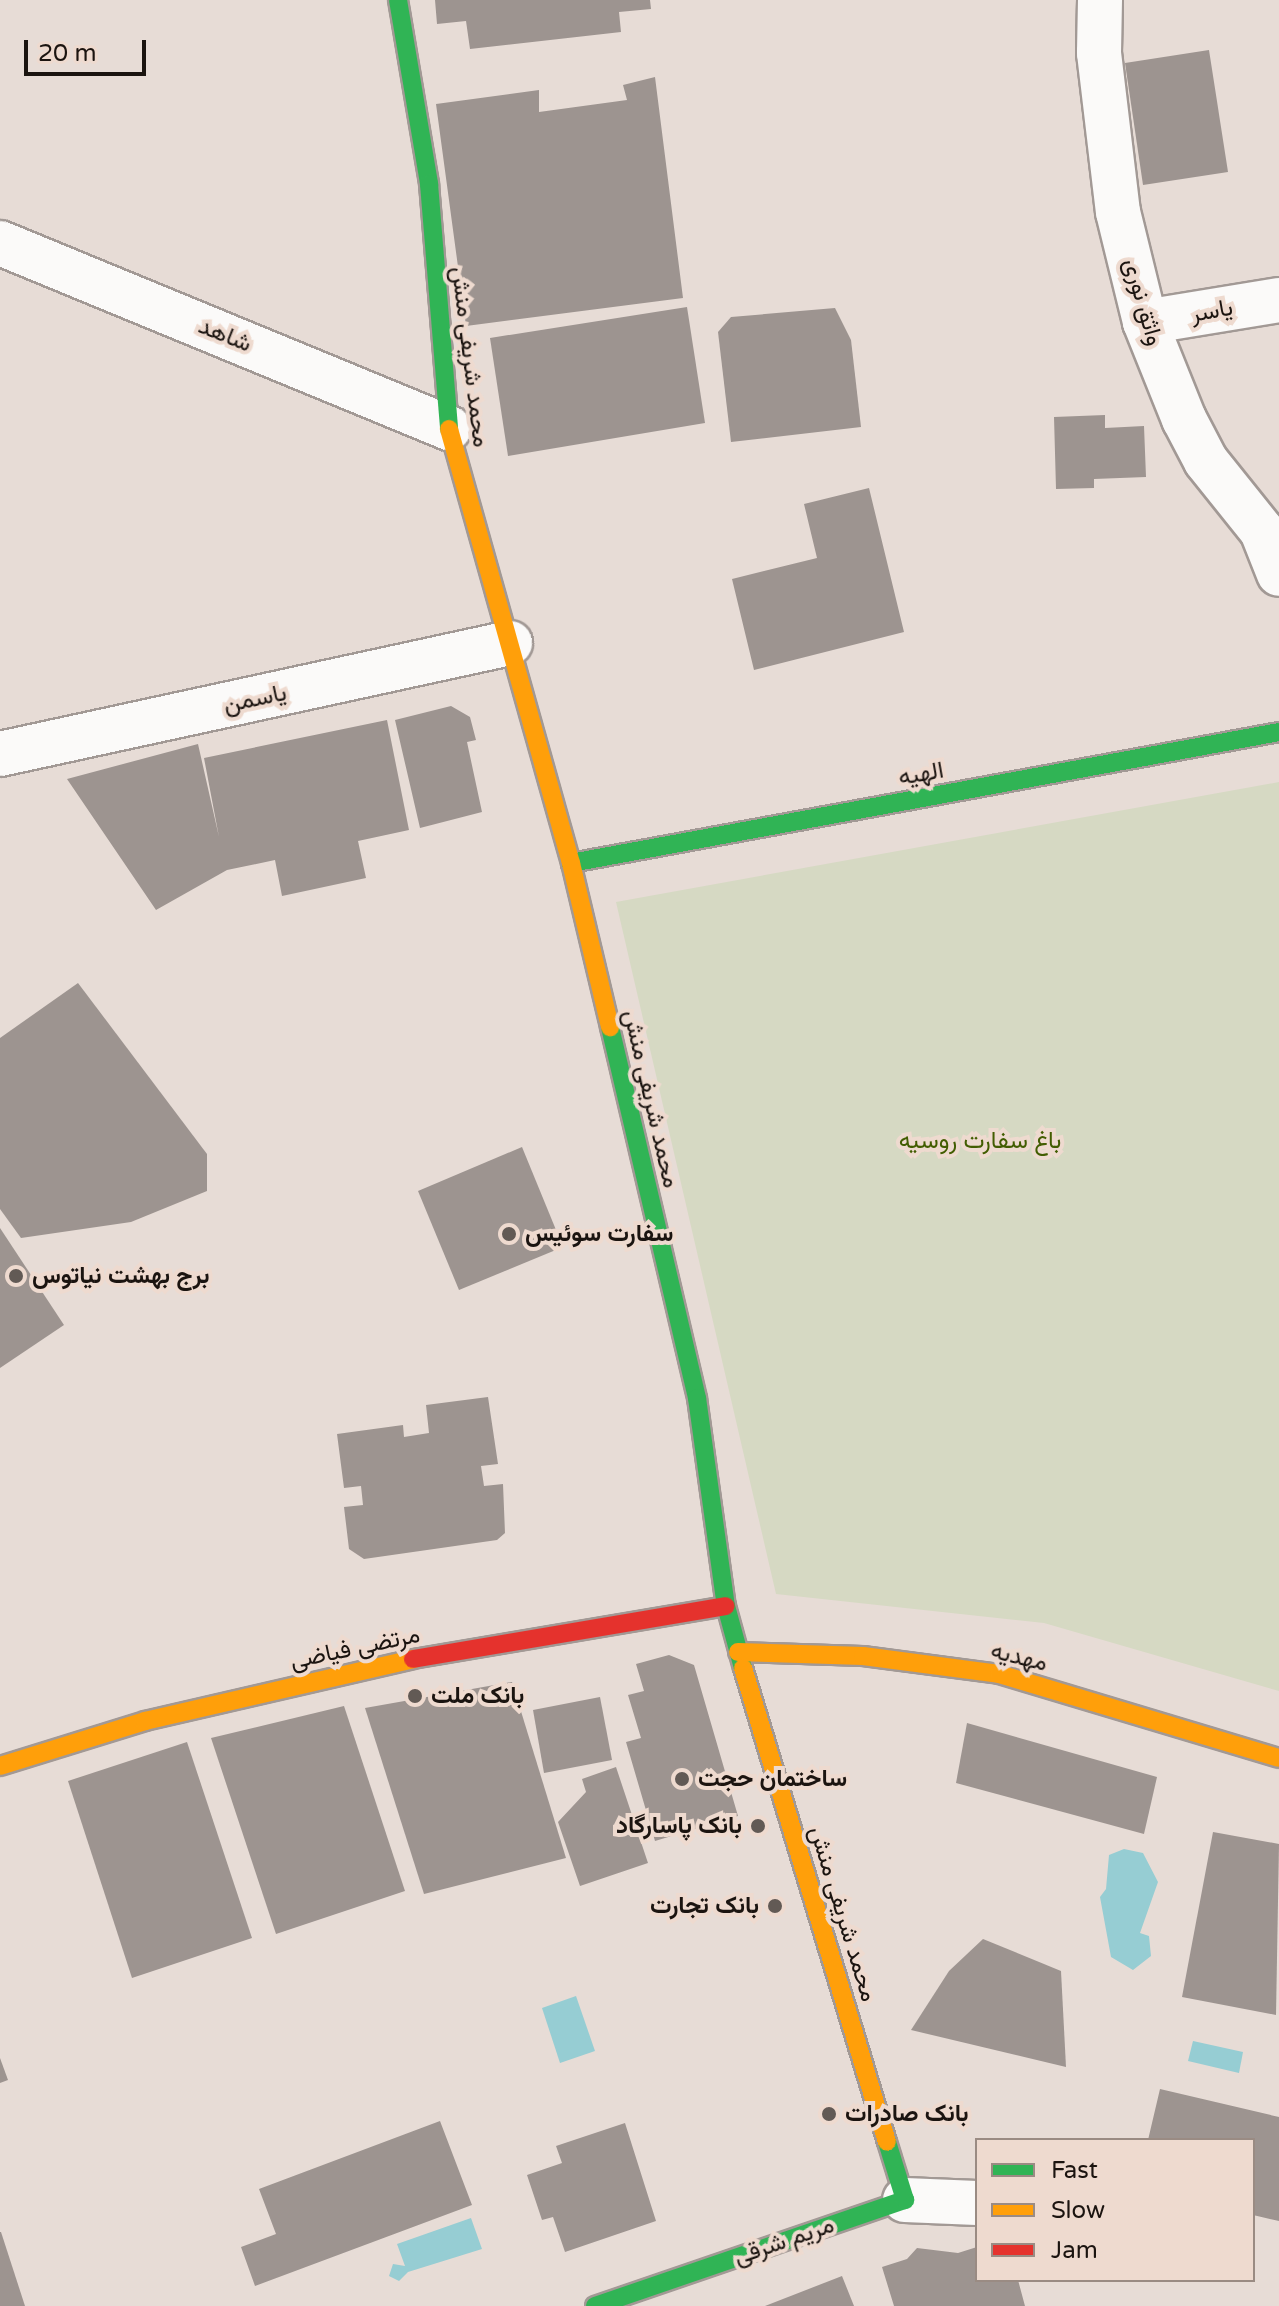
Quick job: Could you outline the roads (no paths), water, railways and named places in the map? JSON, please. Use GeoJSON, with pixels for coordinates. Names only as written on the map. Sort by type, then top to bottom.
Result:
{"type":"FeatureCollection","features":[{"type":"Feature","properties":{"kind":"street","name":"محمد شریفی منش"},"geometry":{"type":"LineString","coordinates":[[398,0],[429,184],[449,428],[571,863],[697,1398],[726,1606],[905,2200]]}},
{"type":"Feature","properties":{"kind":"street","name":"واثق نوری"},"geometry":{"type":"LineString","coordinates":[[1100,0],[1099,53],[1118,212],[1145,322],[1191,433],[1206,461],[1262,531],[1279,574]]}},
{"type":"Feature","properties":{"kind":"street","name":"شاهد"},"geometry":{"type":"LineString","coordinates":[[0,243],[449,428]]}},
{"type":"Feature","properties":{"kind":"street","name":"یاسر"},"geometry":{"type":"LineString","coordinates":[[1145,322],[1279,300]]}},
{"type":"Feature","properties":{"kind":"street","name":"یاسمن"},"geometry":{"type":"LineString","coordinates":[[0,754],[510,643]]}},
{"type":"Feature","properties":{"kind":"street","name":"الهیه"},"geometry":{"type":"LineString","coordinates":[[571,863],[1279,732]]}},
{"type":"Feature","properties":{"kind":"street","name":"مرتضی فیاضی"},"geometry":{"type":"LineString","coordinates":[[0,1766],[145,1721],[390,1663],[726,1606]]}},
{"type":"Feature","properties":{"kind":"street","name":"مهدیه"},"geometry":{"type":"LineString","coordinates":[[738,1652],[863,1656],[999,1674],[1279,1758]]}},
{"type":"Feature","properties":{"kind":"street","name":"مریم شرقی"},"geometry":{"type":"LineString","coordinates":[[595,2306],[905,2200],[975,2203]]}},
{"type":"Feature","properties":{"kind":"water"},"geometry":{"type":"Polygon","coordinates":[[[1124,1849],[1143,1853],[1158,1882],[1140,1933],[1149,1936],[1151,1956],[1133,1970],[1111,1957],[1100,1897],[1106,1889],[1109,1855],[1124,1849]]]}},
{"type":"Feature","properties":{"kind":"water"},"geometry":{"type":"Polygon","coordinates":[[[576,1996],[595,2051],[560,2063],[542,2008],[576,1996]]]}},
{"type":"Feature","properties":{"kind":"water"},"geometry":{"type":"Polygon","coordinates":[[[1193,2041],[1243,2052],[1239,2073],[1188,2061],[1193,2041]]]}},
{"type":"Feature","properties":{"kind":"water"},"geometry":{"type":"Polygon","coordinates":[[[471,2218],[482,2249],[408,2272],[399,2281],[389,2276],[393,2264],[405,2266],[397,2244],[471,2218]]]}},
{"type":"Feature","properties":{"kind":"place","name":"سفارت سوئیس"},"geometry":{"type":"Point","coordinates":[509,1234]}},
{"type":"Feature","properties":{"kind":"place","name":"برج بهشت نیاتوس"},"geometry":{"type":"Point","coordinates":[16,1276]}},
{"type":"Feature","properties":{"kind":"place","name":"بانک ملت"},"geometry":{"type":"Point","coordinates":[415,1696]}},
{"type":"Feature","properties":{"kind":"place","name":"ساختمان حجت"},"geometry":{"type":"Point","coordinates":[682,1779]}},
{"type":"Feature","properties":{"kind":"place","name":"بانک پاسارگاد"},"geometry":{"type":"Point","coordinates":[758,1826]}},
{"type":"Feature","properties":{"kind":"place","name":"بانک تجارت"},"geometry":{"type":"Point","coordinates":[775,1906]}},
{"type":"Feature","properties":{"kind":"place","name":"بانک صادرات"},"geometry":{"type":"Point","coordinates":[829,2114]}},
{"type":"Feature","properties":{"kind":"park label","name":"باغ سفارت روسیه"},"geometry":{"type":"Point","coordinates":[980,1141]}}]}
